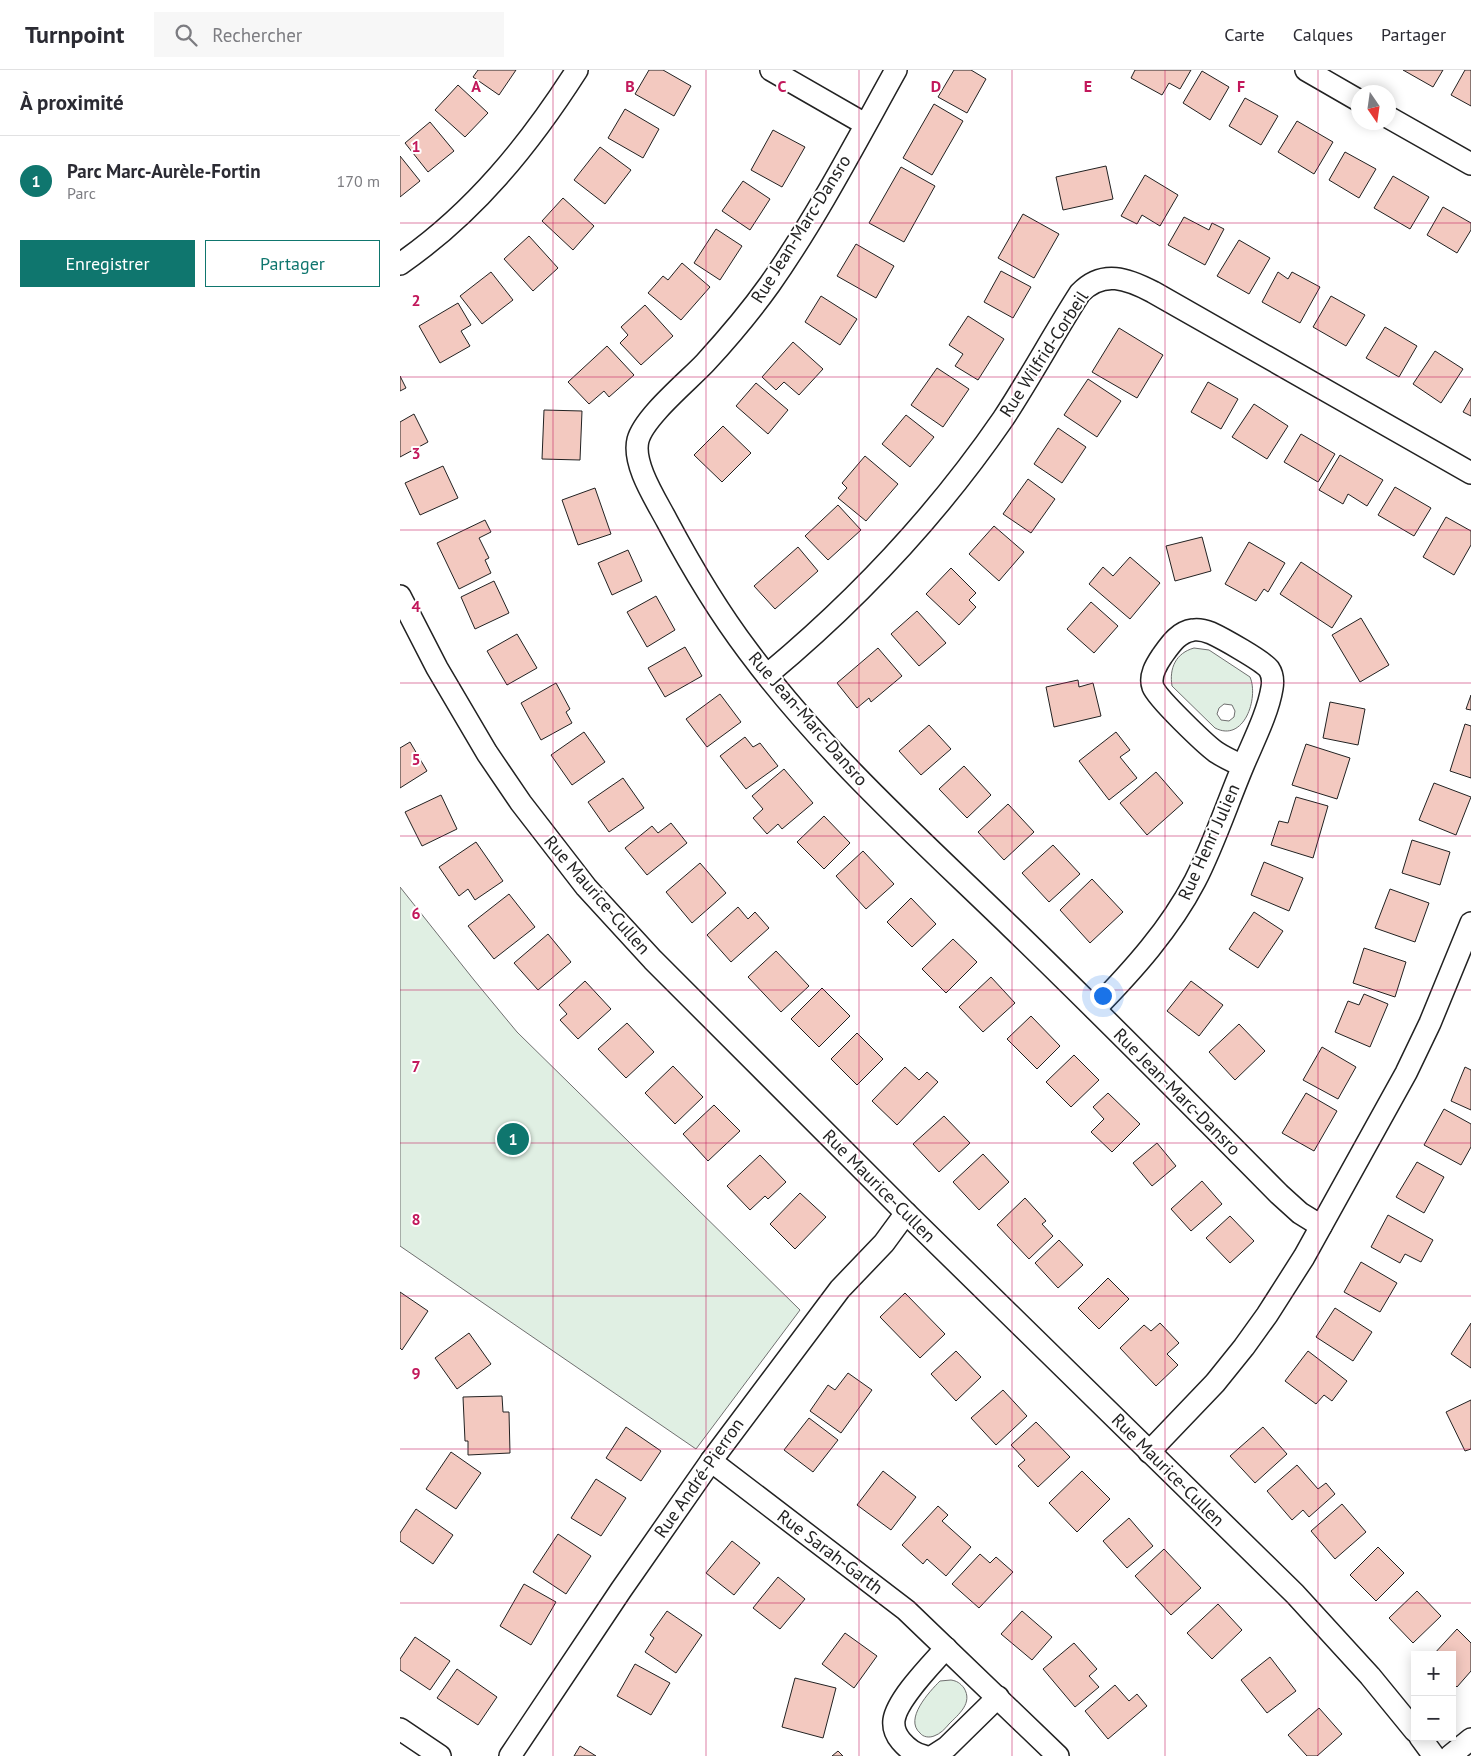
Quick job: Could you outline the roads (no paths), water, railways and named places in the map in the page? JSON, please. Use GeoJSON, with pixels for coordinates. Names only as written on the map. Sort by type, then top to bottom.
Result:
{"type":"FeatureCollection","features":[{"type":"Feature","properties":{"kind":"street"},"geometry":{"type":"LineString","coordinates":[[400,264],[445,229],[503,172],[544,120],[576,70]]}},
{"type":"Feature","properties":{"kind":"street"},"geometry":{"type":"LineString","coordinates":[[771,70],[865,124]]}},
{"type":"Feature","properties":{"kind":"street","name":"Rue Jean-Marc-Dansro"},"geometry":{"type":"LineString","coordinates":[[896,70],[818,207],[772,280],[725,340],[653,416],[638,439],[638,454],[643,472],[703,585],[766,675],[814,732],[854,775],[1095,1009],[1279,1194],[1300,1213],[1321,1226]]}},
{"type":"Feature","properties":{"kind":"street"},"geometry":{"type":"LineString","coordinates":[[1306,70],[1351,96]]}},
{"type":"Feature","properties":{"kind":"street"},"geometry":{"type":"LineString","coordinates":[[1396,122],[1471,164]]}},
{"type":"Feature","properties":{"kind":"street","name":"Rue Wilfrid-Corbeil"},"geometry":{"type":"LineString","coordinates":[[766,675],[792,654],[863,586],[901,548],[931,513],[966,470],[1003,418],[1080,293],[1086,286],[1102,279],[1131,281],[1153,292],[1471,473]]}},
{"type":"Feature","properties":{"kind":"street","name":"Rue Maurice-Cullen"},"geometry":{"type":"LineString","coordinates":[[400,596],[437,668],[482,746],[521,803],[568,865],[653,960],[906,1213],[1295,1594],[1370,1676],[1411,1726]]}},
{"type":"Feature","properties":{"kind":"street","name":"Rue Henri Julien"},"geometry":{"type":"LineString","coordinates":[[1095,1009],[1136,966],[1185,898],[1203,866],[1243,766],[1270,698],[1272,675],[1265,665],[1211,633],[1196,630],[1186,632],[1174,641],[1159,661],[1152,673],[1152,686],[1159,697],[1210,747],[1222,756],[1243,766]]}},
{"type":"Feature","properties":{"kind":"street"},"geometry":{"type":"LineString","coordinates":[[1149,1452],[1215,1383],[1244,1347],[1284,1289],[1321,1226],[1415,1055],[1471,923]]}},
{"type":"Feature","properties":{"kind":"street","name":"Rue André-Pierron"},"geometry":{"type":"LineString","coordinates":[[510,1756],[710,1461],[840,1289],[884,1243],[906,1213]]}},
{"type":"Feature","properties":{"kind":"street","name":"Rue Sarah-Garth"},"geometry":{"type":"LineString","coordinates":[[710,1461],[899,1605],[1058,1756]]}},
{"type":"Feature","properties":{"kind":"street"},"geometry":{"type":"LineString","coordinates":[[924,1756],[903,1743],[896,1732],[894,1719],[911,1689],[946,1648]]}},
{"type":"Feature","properties":{"kind":"street"},"geometry":{"type":"LineString","coordinates":[[933,1756],[947,1748],[998,1697]]}},
{"type":"Feature","properties":{"kind":"street"},"geometry":{"type":"LineString","coordinates":[[400,1729],[440,1756]]}},
{"type":"Feature","properties":{"kind":"street"},"geometry":{"type":"LineString","coordinates":[[1450,1756],[1471,1739]]}},
{"type":"Feature","properties":{"kind":"street"},"geometry":{"type":"LineString","coordinates":[[1423,1741],[1434,1756]]}},
{"type":"Feature","properties":{"kind":"place","name":"Parc Marc-Aurèle-Fortin"},"geometry":{"type":"Point","coordinates":[513,1139]}}]}
